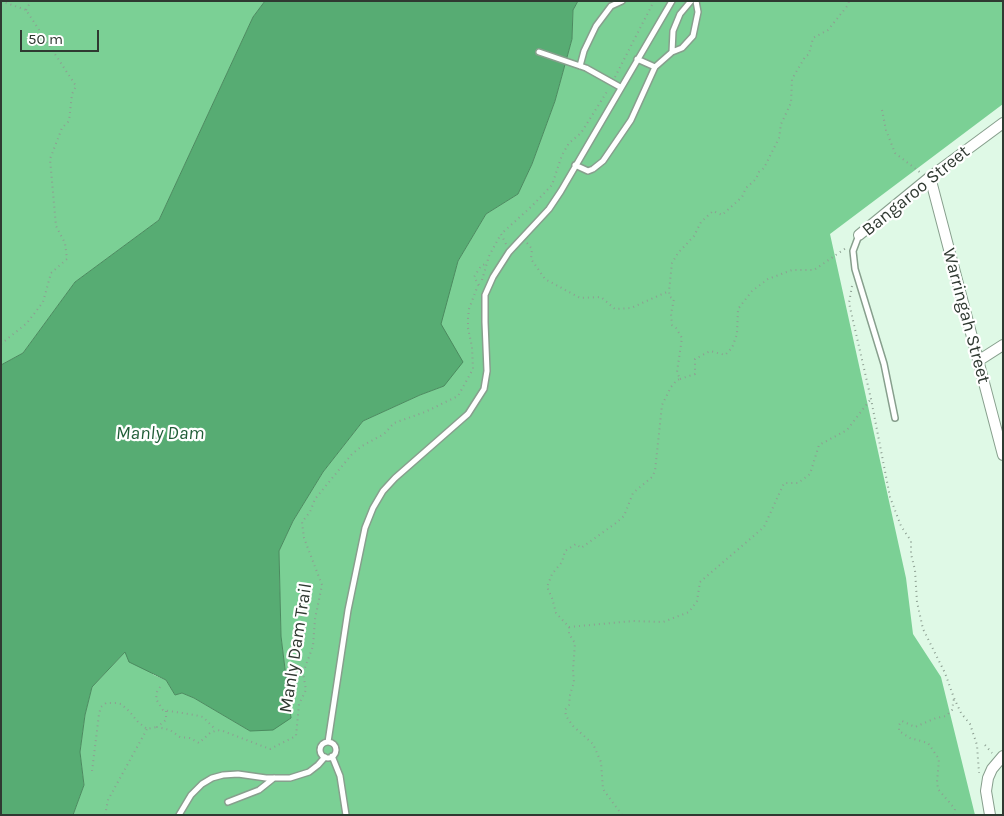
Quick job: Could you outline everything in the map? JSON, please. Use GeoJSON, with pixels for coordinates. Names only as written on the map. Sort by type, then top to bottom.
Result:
{"type":"FeatureCollection","features":[{"type":"Feature","properties":{"kind":"street","name":"Bangaroo Street"},"geometry":{"type":"LineString","coordinates":[[859,235],[930,177],[1003,123]]}},
{"type":"Feature","properties":{"kind":"street","name":"Warringah Street"},"geometry":{"type":"LineString","coordinates":[[930,177],[1003,455]]}},
{"type":"Feature","properties":{"kind":"street"},"geometry":{"type":"LineString","coordinates":[[978,361],[1003,345]]}},
{"type":"Feature","properties":{"kind":"street"},"geometry":{"type":"LineString","coordinates":[[990,815],[986,791],[988,778],[992,769],[1003,756]]}},
{"type":"Feature","properties":{"kind":"lane"},"geometry":{"type":"LineString","coordinates":[[580,66],[584,51],[596,26],[611,6],[622,1]]}},
{"type":"Feature","properties":{"kind":"lane"},"geometry":{"type":"LineString","coordinates":[[328,742],[348,610],[365,528],[373,508],[383,491],[395,478],[468,414],[484,389],[487,371],[486,295],[492,277],[509,252],[549,209],[672,1]]}},
{"type":"Feature","properties":{"kind":"lane"},"geometry":{"type":"LineString","coordinates":[[672,52],[673,31],[680,14],[692,1]]}},
{"type":"Feature","properties":{"kind":"lane"},"geometry":{"type":"LineString","coordinates":[[575,165],[588,171],[603,161],[631,120],[655,67],[672,52],[682,48],[693,36],[698,12],[696,1]]}},
{"type":"Feature","properties":{"kind":"lane"},"geometry":{"type":"LineString","coordinates":[[539,52],[580,66],[620,87]]}},
{"type":"Feature","properties":{"kind":"lane"},"geometry":{"type":"LineString","coordinates":[[638,59],[655,67]]}},
{"type":"Feature","properties":{"kind":"lane","name":"Bangaroo Street"},"geometry":{"type":"LineString","coordinates":[[859,235],[853,251],[855,269],[884,364],[895,418]]}},
{"type":"Feature","properties":{"kind":"lane"},"geometry":{"type":"LineString","coordinates":[[328,742],[333,744],[335,748],[332,756],[340,776],[346,815]]}},
{"type":"Feature","properties":{"kind":"lane"},"geometry":{"type":"LineString","coordinates":[[325,757],[321,753],[320,748],[328,742]]}},
{"type":"Feature","properties":{"kind":"lane"},"geometry":{"type":"LineString","coordinates":[[179,815],[191,795],[202,784],[212,778],[238,774],[274,778],[302,776],[318,765],[325,757],[332,756]]}},
{"type":"Feature","properties":{"kind":"lane"},"geometry":{"type":"LineString","coordinates":[[228,802],[259,790],[274,778]]}},
{"type":"Feature","properties":{"kind":"path"},"geometry":{"type":"LineString","coordinates":[[1,1],[26,10],[76,86],[72,94],[69,121],[62,128],[50,158],[56,226],[65,243],[67,259],[51,273],[43,302],[27,323],[1,344]]}},
{"type":"Feature","properties":{"kind":"path"},"geometry":{"type":"LineString","coordinates":[[26,10],[31,1]]}},
{"type":"Feature","properties":{"kind":"path"},"geometry":{"type":"LineString","coordinates":[[480,287],[487,263],[502,234],[552,185],[562,156],[569,144],[581,132],[612,82],[654,1]]}},
{"type":"Feature","properties":{"kind":"path"},"geometry":{"type":"LineString","coordinates":[[680,379],[677,372],[682,338],[672,325],[671,314],[674,299],[670,297],[669,290],[672,263],[678,253],[694,236],[701,222],[714,211],[722,215],[742,197],[746,188],[764,168],[779,138],[781,124],[791,103],[792,79],[809,54],[813,38],[828,30],[848,5],[849,1]]}},
{"type":"Feature","properties":{"kind":"path"},"geometry":{"type":"LineString","coordinates":[[882,110],[886,130],[895,153],[924,175],[930,177]]}},
{"type":"Feature","properties":{"kind":"path"},"geometry":{"type":"LineString","coordinates":[[526,233],[527,243],[532,250],[531,259],[545,279],[580,298],[600,297],[615,309],[631,308],[669,290]]}},
{"type":"Feature","properties":{"kind":"path"},"geometry":{"type":"LineString","coordinates":[[502,234],[509,252]]}},
{"type":"Feature","properties":{"kind":"path"},"geometry":{"type":"LineString","coordinates":[[622,815],[603,789],[601,762],[593,744],[573,726],[566,716],[565,710],[569,705],[574,682],[573,670],[576,650],[575,643],[569,634],[569,627],[556,613],[547,587],[552,574],[562,562],[565,551],[576,544],[581,548],[624,516],[633,493],[652,477],[655,472],[662,405],[671,387],[677,380],[695,374],[695,359],[710,351],[725,355],[732,348],[738,334],[738,309],[752,291],[768,279],[792,270],[814,270],[844,248],[853,251]]}},
{"type":"Feature","properties":{"kind":"path"},"geometry":{"type":"LineString","coordinates":[[480,287],[474,277],[481,266],[487,263]]}},
{"type":"Feature","properties":{"kind":"path"},"geometry":{"type":"LineString","coordinates":[[852,286],[849,303],[890,498],[901,526],[911,541],[910,554],[915,570],[917,602],[923,629],[945,673],[961,713],[970,724],[977,745],[978,777]]}},
{"type":"Feature","properties":{"kind":"path","name":"Manly Dam Trail"},"geometry":{"type":"LineString","coordinates":[[217,730],[223,730],[270,749],[296,736],[299,704],[306,690],[303,674],[313,646],[315,619],[322,586],[304,538],[302,522],[310,512],[315,499],[352,454],[384,434],[394,423],[425,412],[458,396],[473,369],[468,318],[469,309],[480,287]]}},
{"type":"Feature","properties":{"kind":"path"},"geometry":{"type":"LineString","coordinates":[[569,627],[633,621],[663,622],[689,612],[697,601],[700,582],[764,527],[784,483],[798,483],[810,474],[819,446],[847,430],[870,399]]}},
{"type":"Feature","properties":{"kind":"path"},"geometry":{"type":"LineString","coordinates":[[333,467],[338,471]]}},
{"type":"Feature","properties":{"kind":"path"},"geometry":{"type":"LineString","coordinates":[[92,771],[98,714],[101,707],[106,703],[116,702],[121,704],[147,729],[157,727],[170,730],[180,737],[190,738],[198,743],[217,730],[203,717],[163,710],[156,699],[160,687]]}},
{"type":"Feature","properties":{"kind":"path"},"geometry":{"type":"LineString","coordinates":[[954,698],[952,710],[946,716],[915,727],[902,721],[899,726],[899,731],[910,738],[928,744],[939,760],[938,789],[955,808],[954,815]]}},
{"type":"Feature","properties":{"kind":"path"},"geometry":{"type":"LineString","coordinates":[[157,727],[166,720],[166,711]]}},
{"type":"Feature","properties":{"kind":"path"},"geometry":{"type":"LineString","coordinates":[[105,815],[108,800],[147,729]]}},
{"type":"Feature","properties":{"kind":"shaded area"},"geometry":{"type":"Polygon","coordinates":[[[1,1],[265,1],[253,17],[159,220],[75,282],[23,353],[1,365],[1,1]]]}},
{"type":"Feature","properties":{"kind":"shaded area"},"geometry":{"type":"Polygon","coordinates":[[[578,1],[1003,1],[1003,104],[830,234],[906,578],[913,634],[941,677],[975,815],[73,815],[84,785],[80,752],[85,715],[92,687],[125,652],[154,675],[166,680],[175,695],[182,693],[194,698],[250,731],[291,718],[281,636],[279,551],[293,521],[323,472],[363,421],[444,386],[440,324],[458,261],[486,214],[518,194],[532,164],[555,101],[572,39],[573,10],[578,1]]]}},
{"type":"Feature","properties":{"kind":"water","name":"Manly Dam"},"geometry":{"type":"Polygon","coordinates":[[[265,1],[578,1],[573,10],[572,39],[555,101],[532,164],[518,194],[486,214],[458,261],[441,324],[463,362],[444,386],[363,421],[323,472],[293,521],[279,551],[281,636],[291,718],[273,730],[250,731],[194,698],[182,693],[175,695],[166,680],[129,662],[125,652],[92,687],[85,715],[80,752],[84,785],[73,815],[1,815],[1,365],[23,353],[75,282],[159,220],[253,17],[265,1]]]}}]}
